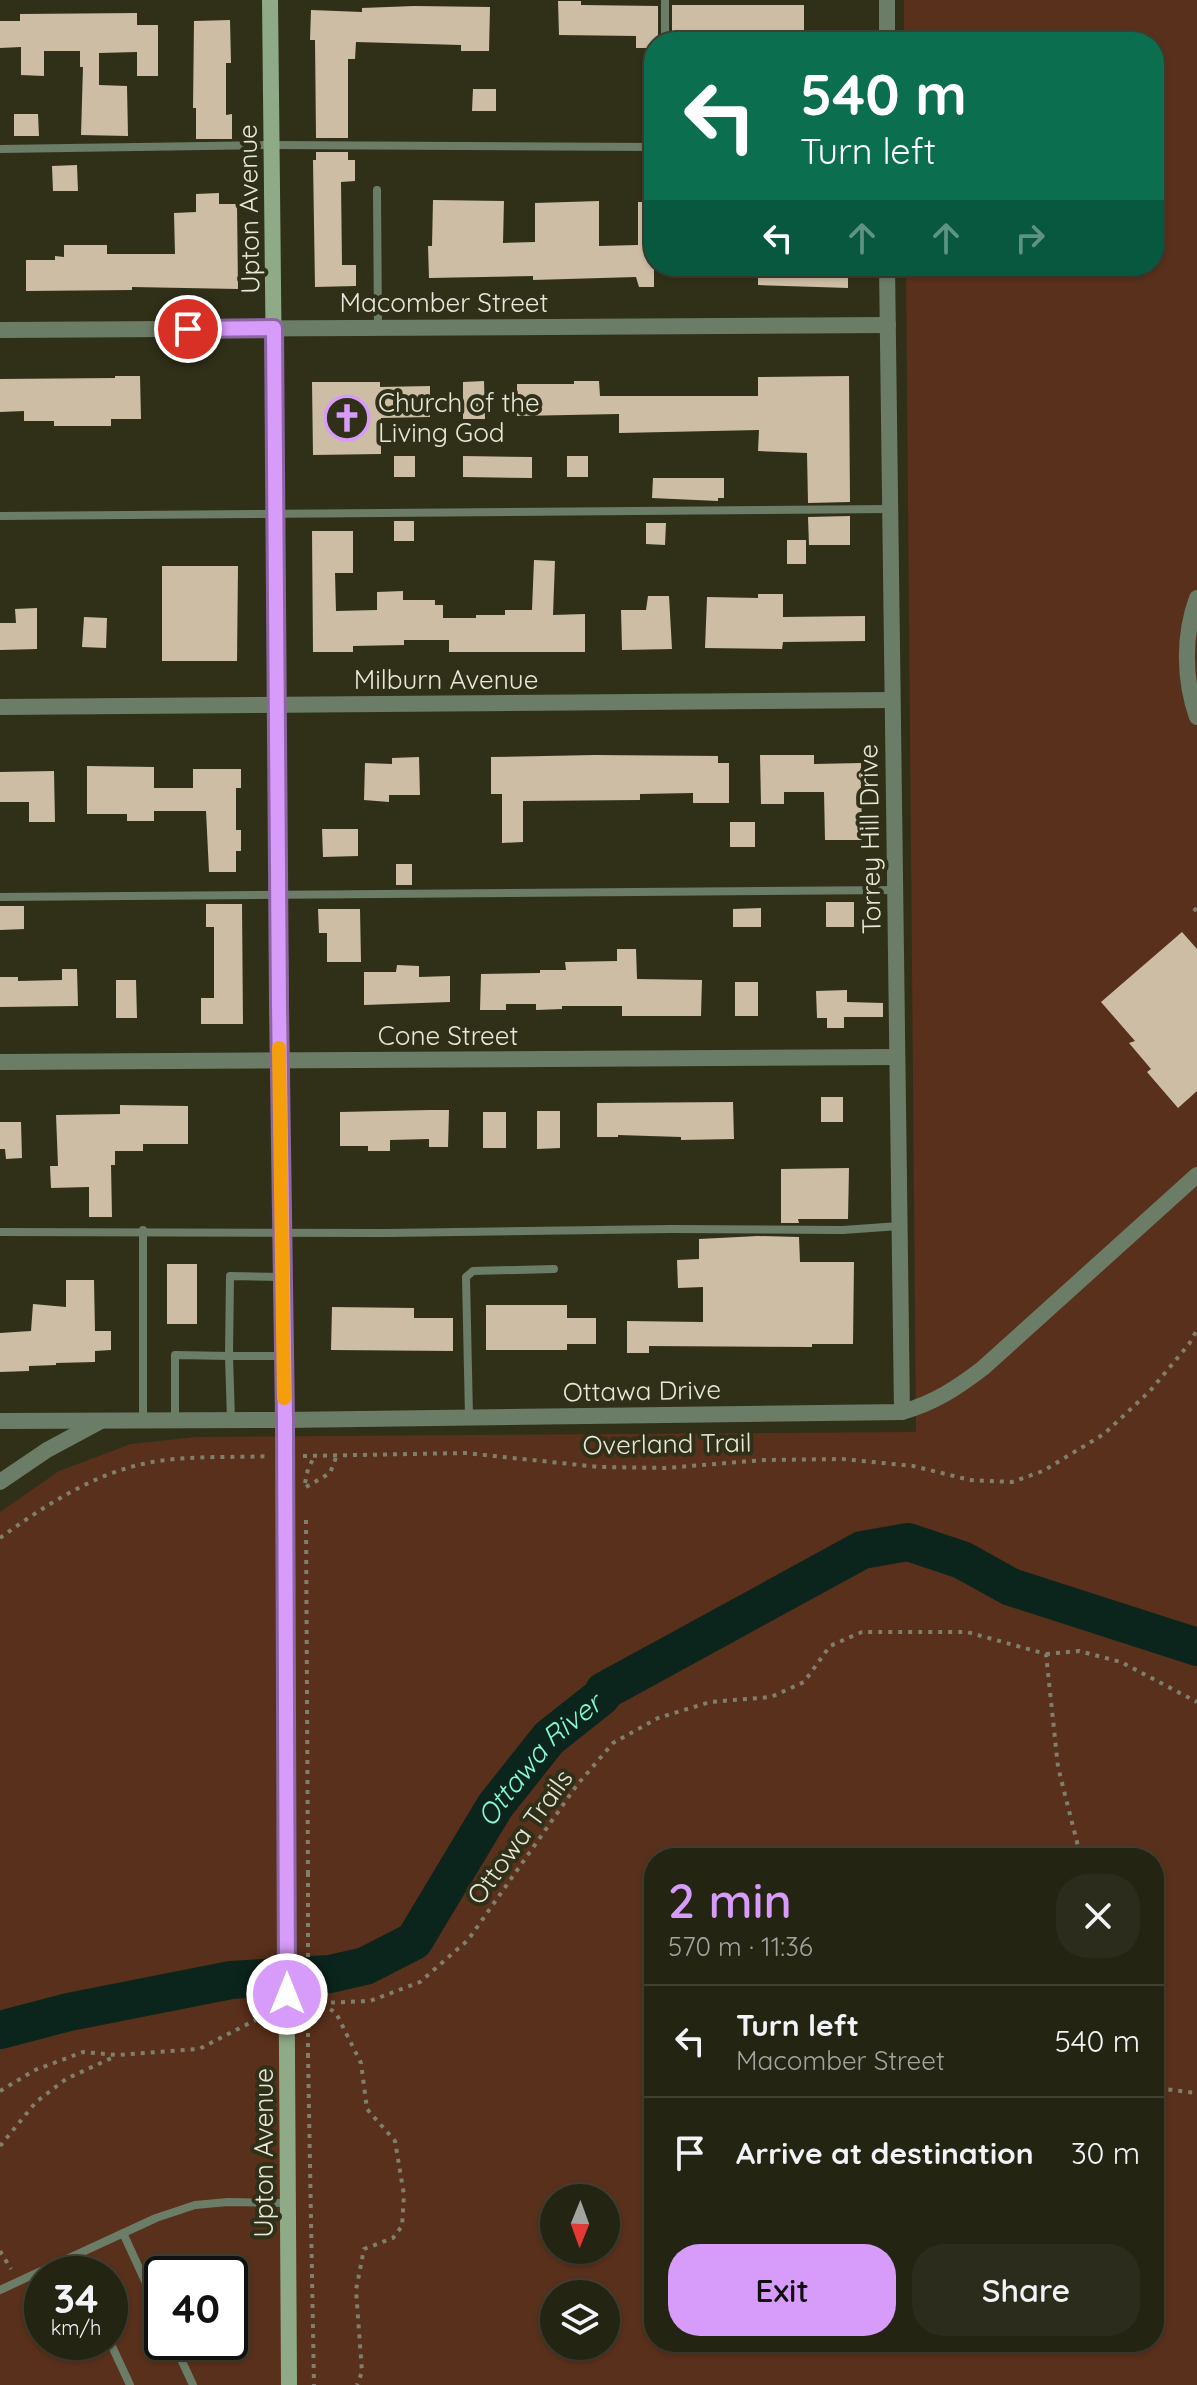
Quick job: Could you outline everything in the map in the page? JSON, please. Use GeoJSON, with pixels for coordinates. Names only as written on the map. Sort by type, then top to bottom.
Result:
{"type":"FeatureCollection","features":[{"type":"Feature","properties":{"kind":"street","name":"Upton Avenue"},"geometry":{"type":"LineString","coordinates":[[270,0],[285,1420],[289,2385]]}},
{"type":"Feature","properties":{"kind":"street"},"geometry":{"type":"LineString","coordinates":[[887,0],[887,32]]}},
{"type":"Feature","properties":{"kind":"street","name":"Torrey Hill Drive"},"geometry":{"type":"LineString","coordinates":[[887,276],[902,1412]]}},
{"type":"Feature","properties":{"kind":"street","name":"Macomber Street"},"geometry":{"type":"LineString","coordinates":[[0,330],[888,325]]}},
{"type":"Feature","properties":{"kind":"street"},"geometry":{"type":"LineString","coordinates":[[1197,598],[1187,645],[1188,689],[1197,717]]}},
{"type":"Feature","properties":{"kind":"street","name":"Milburn Avenue"},"geometry":{"type":"LineString","coordinates":[[0,707],[892,700]]}},
{"type":"Feature","properties":{"kind":"street","name":"Cone Street"},"geometry":{"type":"LineString","coordinates":[[0,1062],[897,1057]]}},
{"type":"Feature","properties":{"kind":"street","name":"Ottawa Drive"},"geometry":{"type":"LineString","coordinates":[[0,1421],[902,1412],[928,1405],[954,1391],[983,1368],[1197,1175]]}},
{"type":"Feature","properties":{"kind":"street"},"geometry":{"type":"LineString","coordinates":[[0,1482],[47,1450],[103,1420]]}},
{"type":"Feature","properties":{"kind":"lane"},"geometry":{"type":"LineString","coordinates":[[665,0],[665,32]]}},
{"type":"Feature","properties":{"kind":"lane"},"geometry":{"type":"LineString","coordinates":[[0,149],[272,145],[644,147]]}},
{"type":"Feature","properties":{"kind":"lane"},"geometry":{"type":"LineString","coordinates":[[377,190],[378,328]]}},
{"type":"Feature","properties":{"kind":"lane"},"geometry":{"type":"LineString","coordinates":[[0,516],[890,509]]}},
{"type":"Feature","properties":{"kind":"lane"},"geometry":{"type":"LineString","coordinates":[[0,897],[895,890]]}},
{"type":"Feature","properties":{"kind":"lane"},"geometry":{"type":"LineString","coordinates":[[0,1232],[843,1230],[899,1226]]}},
{"type":"Feature","properties":{"kind":"lane"},"geometry":{"type":"LineString","coordinates":[[143,1230],[143,1420]]}},
{"type":"Feature","properties":{"kind":"lane"},"geometry":{"type":"LineString","coordinates":[[469,1418],[466,1277],[473,1271],[554,1269]]}},
{"type":"Feature","properties":{"kind":"lane"},"geometry":{"type":"LineString","coordinates":[[231,1420],[230,1276],[282,1277]]}},
{"type":"Feature","properties":{"kind":"lane"},"geometry":{"type":"LineString","coordinates":[[175,1420],[175,1355],[284,1356]]}},
{"type":"Feature","properties":{"kind":"lane"},"geometry":{"type":"LineString","coordinates":[[73,2256],[156,2218],[195,2205],[288,2203]]}},
{"type":"Feature","properties":{"kind":"lane"},"geometry":{"type":"LineString","coordinates":[[123,2233],[144,2279]]}},
{"type":"Feature","properties":{"kind":"lane"},"geometry":{"type":"LineString","coordinates":[[0,2290],[24,2279]]}},
{"type":"Feature","properties":{"kind":"lane"},"geometry":{"type":"LineString","coordinates":[[118,2360],[130,2385]]}},
{"type":"Feature","properties":{"kind":"lane"},"geometry":{"type":"LineString","coordinates":[[181,2360],[193,2385]]}},
{"type":"Feature","properties":{"kind":"path","name":"Overland Trail"},"geometry":{"type":"LineString","coordinates":[[0,1538],[51,1504],[120,1470],[150,1462],[465,1453],[634,1468],[842,1459],[913,1466],[970,1480],[1012,1482],[1043,1471],[1104,1434],[1127,1415],[1176,1361],[1197,1330]]}},
{"type":"Feature","properties":{"kind":"path"},"geometry":{"type":"LineString","coordinates":[[315,1455],[308,1469],[306,1490],[330,1473],[337,1455]]}},
{"type":"Feature","properties":{"kind":"path"},"geometry":{"type":"LineString","coordinates":[[306,1509],[308,2054],[314,2385]]}},
{"type":"Feature","properties":{"kind":"path","name":"Ottowa Trails"},"geometry":{"type":"LineString","coordinates":[[321,2003],[370,2001],[420,1982],[468,1940],[577,1785],[613,1743],[658,1718],[710,1702],[771,1697],[804,1682],[830,1646],[862,1632],[967,1632],[1046,1654],[1079,1651],[1121,1662],[1197,1702]]}},
{"type":"Feature","properties":{"kind":"path"},"geometry":{"type":"LineString","coordinates":[[1046,1654],[1058,1767],[1078,1848]]}},
{"type":"Feature","properties":{"kind":"path"},"geometry":{"type":"LineString","coordinates":[[0,2146],[36,2102],[66,2079],[117,2055]]}},
{"type":"Feature","properties":{"kind":"path"},"geometry":{"type":"LineString","coordinates":[[1164,2089],[1197,2093]]}},
{"type":"Feature","properties":{"kind":"path"},"geometry":{"type":"LineString","coordinates":[[0,2251],[19,2281]]}},
{"type":"Feature","properties":{"kind":"shaded area"},"geometry":{"type":"Polygon","coordinates":[[[904,0],[1197,0],[1197,2385],[0,2385],[0,1512],[59,1471],[131,1444],[196,1437],[916,1432],[906,276],[1164,276],[1164,32],[904,32],[904,0]]]}},
{"type":"Feature","properties":{"kind":"building"},"geometry":{"type":"Polygon","coordinates":[[[558,1],[581,1],[581,5],[658,6],[658,32],[644,32],[644,48],[636,48],[636,36],[559,35],[558,1]]]}},
{"type":"Feature","properties":{"kind":"building"},"geometry":{"type":"Polygon","coordinates":[[[672,5],[804,5],[804,32],[672,32],[672,5]]]}},
{"type":"Feature","properties":{"kind":"building"},"geometry":{"type":"Polygon","coordinates":[[[490,7],[489,51],[461,51],[461,45],[356,42],[355,59],[348,59],[348,138],[316,138],[315,40],[310,40],[311,10],[362,12],[362,8],[490,7]]]}},
{"type":"Feature","properties":{"kind":"building"},"geometry":{"type":"Polygon","coordinates":[[[137,13],[137,25],[158,25],[158,76],[137,76],[137,52],[99,53],[99,85],[127,86],[128,136],[81,135],[83,67],[80,67],[80,51],[44,51],[44,76],[21,75],[21,47],[0,48],[0,21],[20,21],[20,14],[137,13]]]}},
{"type":"Feature","properties":{"kind":"building"},"geometry":{"type":"Polygon","coordinates":[[[230,20],[231,63],[226,63],[226,115],[232,114],[232,139],[196,139],[196,108],[193,108],[194,21],[230,20]]]}},
{"type":"Feature","properties":{"kind":"building"},"geometry":{"type":"Polygon","coordinates":[[[473,89],[496,89],[496,111],[472,111],[473,89]]]}},
{"type":"Feature","properties":{"kind":"building"},"geometry":{"type":"Polygon","coordinates":[[[14,114],[38,114],[39,136],[14,136],[14,114]]]}},
{"type":"Feature","properties":{"kind":"building"},"geometry":{"type":"Polygon","coordinates":[[[316,152],[348,152],[348,160],[355,160],[355,181],[341,182],[342,265],[356,265],[356,286],[315,287],[313,160],[316,160],[316,152]]]}},
{"type":"Feature","properties":{"kind":"building"},"geometry":{"type":"Polygon","coordinates":[[[77,165],[78,191],[53,191],[52,166],[77,165]]]}},
{"type":"Feature","properties":{"kind":"building"},"geometry":{"type":"Polygon","coordinates":[[[219,193],[219,204],[237,204],[238,289],[132,287],[132,290],[26,291],[26,260],[64,257],[64,245],[107,245],[107,254],[175,254],[174,213],[196,212],[196,194],[219,193]]]}},
{"type":"Feature","properties":{"kind":"building"},"geometry":{"type":"Polygon","coordinates":[[[433,200],[504,201],[503,243],[535,242],[535,203],[599,201],[599,246],[638,245],[638,202],[644,202],[644,276],[654,276],[654,287],[639,287],[636,277],[533,280],[533,276],[429,278],[428,246],[432,246],[433,200]]]}},
{"type":"Feature","properties":{"kind":"building"},"geometry":{"type":"Polygon","coordinates":[[[758,276],[848,276],[848,288],[758,285],[758,276]]]}},
{"type":"Feature","properties":{"kind":"building"},"geometry":{"type":"Polygon","coordinates":[[[140,376],[141,419],[111,419],[111,426],[54,426],[54,421],[24,421],[24,411],[0,412],[0,379],[140,376]]]}},
{"type":"Feature","properties":{"kind":"building"},"geometry":{"type":"Polygon","coordinates":[[[849,376],[850,502],[808,503],[807,453],[758,451],[759,430],[619,433],[619,414],[517,416],[517,384],[599,381],[600,396],[758,396],[758,377],[849,376]]]}},
{"type":"Feature","properties":{"kind":"building"},"geometry":{"type":"Polygon","coordinates":[[[484,381],[485,419],[463,419],[463,382],[484,381]]]}},
{"type":"Feature","properties":{"kind":"building","name":"Church of the Living God"},"geometry":{"type":"Polygon","coordinates":[[[312,382],[380,382],[380,387],[430,386],[430,417],[381,418],[381,454],[313,455],[312,382]]]}},
{"type":"Feature","properties":{"kind":"building"},"geometry":{"type":"Polygon","coordinates":[[[394,456],[415,456],[415,477],[394,477],[394,456]]]}},
{"type":"Feature","properties":{"kind":"building"},"geometry":{"type":"Polygon","coordinates":[[[463,456],[532,457],[532,478],[463,477],[463,456]]]}},
{"type":"Feature","properties":{"kind":"building"},"geometry":{"type":"Polygon","coordinates":[[[567,456],[588,456],[588,477],[567,477],[567,456]]]}},
{"type":"Feature","properties":{"kind":"building"},"geometry":{"type":"Polygon","coordinates":[[[653,478],[724,478],[724,498],[718,498],[718,501],[652,498],[653,478]]]}},
{"type":"Feature","properties":{"kind":"building"},"geometry":{"type":"Polygon","coordinates":[[[850,516],[850,545],[809,545],[808,517],[850,516]]]}},
{"type":"Feature","properties":{"kind":"building"},"geometry":{"type":"Polygon","coordinates":[[[394,521],[414,521],[414,541],[394,541],[394,521]]]}},
{"type":"Feature","properties":{"kind":"building"},"geometry":{"type":"Polygon","coordinates":[[[646,523],[666,523],[665,545],[646,544],[646,523]]]}},
{"type":"Feature","properties":{"kind":"building"},"geometry":{"type":"Polygon","coordinates":[[[312,531],[353,531],[353,573],[335,573],[336,611],[377,610],[377,592],[403,591],[403,600],[435,600],[435,605],[443,605],[443,618],[476,618],[476,615],[505,615],[505,610],[532,610],[534,560],[555,561],[553,615],[585,614],[585,652],[449,652],[449,640],[404,640],[404,645],[353,646],[353,652],[313,652],[312,531]]]}},
{"type":"Feature","properties":{"kind":"building"},"geometry":{"type":"Polygon","coordinates":[[[787,540],[806,540],[806,564],[787,564],[787,540]]]}},
{"type":"Feature","properties":{"kind":"building"},"geometry":{"type":"Polygon","coordinates":[[[162,566],[238,566],[237,661],[162,661],[162,566]]]}},
{"type":"Feature","properties":{"kind":"building"},"geometry":{"type":"Polygon","coordinates":[[[758,594],[783,594],[783,617],[865,616],[865,641],[783,642],[782,649],[705,648],[707,597],[758,598],[758,594]]]}},
{"type":"Feature","properties":{"kind":"building"},"geometry":{"type":"Polygon","coordinates":[[[648,596],[669,596],[672,649],[622,650],[621,610],[646,610],[648,596]]]}},
{"type":"Feature","properties":{"kind":"building"},"geometry":{"type":"Polygon","coordinates":[[[37,608],[37,649],[0,650],[0,623],[16,623],[15,609],[37,608]]]}},
{"type":"Feature","properties":{"kind":"building"},"geometry":{"type":"Polygon","coordinates":[[[84,617],[107,618],[106,648],[82,647],[84,617]]]}},
{"type":"Feature","properties":{"kind":"building"},"geometry":{"type":"Polygon","coordinates":[[[760,755],[814,755],[814,764],[861,763],[862,840],[825,840],[824,792],[784,792],[784,804],[761,804],[760,755]]]}},
{"type":"Feature","properties":{"kind":"building"},"geometry":{"type":"Polygon","coordinates":[[[718,756],[718,763],[729,763],[729,803],[693,803],[693,793],[640,794],[640,800],[523,801],[523,842],[502,843],[502,794],[491,794],[491,757],[718,756]]]}},
{"type":"Feature","properties":{"kind":"building"},"geometry":{"type":"Polygon","coordinates":[[[419,757],[420,795],[389,795],[389,802],[364,800],[365,763],[392,764],[392,758],[419,757]]]}},
{"type":"Feature","properties":{"kind":"building"},"geometry":{"type":"Polygon","coordinates":[[[87,766],[154,767],[154,788],[193,788],[193,769],[241,769],[241,788],[236,788],[236,830],[241,830],[241,851],[236,851],[236,872],[209,872],[206,811],[154,811],[154,821],[127,821],[127,814],[87,814],[87,766]]]}},
{"type":"Feature","properties":{"kind":"building"},"geometry":{"type":"Polygon","coordinates":[[[54,771],[55,822],[29,822],[29,802],[0,802],[0,772],[54,771]]]}},
{"type":"Feature","properties":{"kind":"building"},"geometry":{"type":"Polygon","coordinates":[[[730,822],[755,822],[755,847],[730,847],[730,822]]]}},
{"type":"Feature","properties":{"kind":"building"},"geometry":{"type":"Polygon","coordinates":[[[322,829],[358,829],[358,856],[323,857],[322,829]]]}},
{"type":"Feature","properties":{"kind":"building"},"geometry":{"type":"Polygon","coordinates":[[[396,864],[412,864],[412,885],[396,885],[396,864]]]}},
{"type":"Feature","properties":{"kind":"building"},"geometry":{"type":"Polygon","coordinates":[[[826,902],[854,902],[854,927],[826,927],[826,902]]]}},
{"type":"Feature","properties":{"kind":"building"},"geometry":{"type":"Polygon","coordinates":[[[206,904],[242,904],[243,1024],[201,1024],[201,998],[214,998],[214,927],[206,927],[206,904]]]}},
{"type":"Feature","properties":{"kind":"building"},"geometry":{"type":"Polygon","coordinates":[[[0,906],[24,906],[24,929],[0,930],[0,906]]]}},
{"type":"Feature","properties":{"kind":"building"},"geometry":{"type":"Polygon","coordinates":[[[761,908],[761,927],[733,927],[733,909],[761,908]]]}},
{"type":"Feature","properties":{"kind":"building"},"geometry":{"type":"Polygon","coordinates":[[[318,909],[360,909],[361,962],[327,962],[327,933],[319,933],[318,909]]]}},
{"type":"Feature","properties":{"kind":"building"},"geometry":{"type":"Polygon","coordinates":[[[1182,932],[1197,949],[1197,1091],[1178,1108],[1147,1072],[1151,1069],[1129,1043],[1135,1041],[1101,1002],[1182,932]]]}},
{"type":"Feature","properties":{"kind":"building"},"geometry":{"type":"Polygon","coordinates":[[[617,949],[636,949],[637,979],[702,980],[701,1016],[622,1016],[622,1006],[562,1006],[562,1009],[536,1010],[536,1004],[506,1004],[506,1010],[480,1010],[481,974],[540,973],[540,970],[566,970],[565,962],[617,961],[617,949]]]}},
{"type":"Feature","properties":{"kind":"building"},"geometry":{"type":"Polygon","coordinates":[[[397,965],[419,966],[419,977],[450,976],[450,1002],[364,1005],[364,972],[396,972],[397,965]]]}},
{"type":"Feature","properties":{"kind":"building"},"geometry":{"type":"Polygon","coordinates":[[[62,969],[77,969],[78,1006],[0,1007],[0,977],[18,977],[18,981],[62,980],[62,969]]]}},
{"type":"Feature","properties":{"kind":"building"},"geometry":{"type":"Polygon","coordinates":[[[116,980],[136,980],[137,1018],[116,1018],[116,980]]]}},
{"type":"Feature","properties":{"kind":"building"},"geometry":{"type":"Polygon","coordinates":[[[735,982],[758,982],[758,1016],[735,1016],[735,982]]]}},
{"type":"Feature","properties":{"kind":"building"},"geometry":{"type":"Polygon","coordinates":[[[847,990],[847,1002],[883,1003],[883,1017],[844,1017],[844,1028],[827,1028],[827,1018],[817,1018],[816,991],[847,990]]]}},
{"type":"Feature","properties":{"kind":"building"},"geometry":{"type":"Polygon","coordinates":[[[821,1097],[843,1097],[843,1122],[821,1122],[821,1097]]]}},
{"type":"Feature","properties":{"kind":"building"},"geometry":{"type":"Polygon","coordinates":[[[733,1102],[734,1139],[597,1137],[597,1103],[733,1102]]]}},
{"type":"Feature","properties":{"kind":"building"},"geometry":{"type":"Polygon","coordinates":[[[120,1105],[188,1106],[188,1144],[143,1144],[143,1151],[115,1151],[115,1165],[111,1165],[112,1217],[89,1217],[89,1187],[51,1188],[50,1166],[58,1166],[56,1115],[120,1114],[120,1105]]]}},
{"type":"Feature","properties":{"kind":"building"},"geometry":{"type":"Polygon","coordinates":[[[449,1110],[448,1147],[429,1147],[429,1139],[390,1140],[390,1151],[368,1151],[368,1146],[340,1146],[340,1112],[449,1110]]]}},
{"type":"Feature","properties":{"kind":"building"},"geometry":{"type":"Polygon","coordinates":[[[537,1111],[560,1111],[560,1148],[537,1149],[537,1111]]]}},
{"type":"Feature","properties":{"kind":"building"},"geometry":{"type":"Polygon","coordinates":[[[483,1112],[506,1112],[506,1148],[483,1148],[483,1112]]]}},
{"type":"Feature","properties":{"kind":"building"},"geometry":{"type":"Polygon","coordinates":[[[0,1122],[21,1122],[22,1158],[6,1159],[5,1149],[0,1149],[0,1122]]]}},
{"type":"Feature","properties":{"kind":"building"},"geometry":{"type":"Polygon","coordinates":[[[849,1168],[848,1219],[798,1219],[799,1223],[781,1223],[781,1169],[849,1168]]]}},
{"type":"Feature","properties":{"kind":"building"},"geometry":{"type":"Polygon","coordinates":[[[799,1237],[800,1262],[854,1262],[853,1344],[812,1344],[812,1347],[649,1346],[649,1353],[627,1353],[627,1321],[703,1322],[703,1287],[678,1288],[677,1260],[699,1259],[699,1239],[799,1237]]]}},
{"type":"Feature","properties":{"kind":"building"},"geometry":{"type":"Polygon","coordinates":[[[167,1264],[197,1264],[197,1324],[167,1324],[167,1264]]]}},
{"type":"Feature","properties":{"kind":"building"},"geometry":{"type":"Polygon","coordinates":[[[66,1280],[94,1280],[95,1331],[111,1331],[111,1350],[95,1351],[95,1362],[56,1363],[29,1366],[29,1371],[0,1372],[0,1333],[31,1331],[33,1304],[66,1307],[66,1280]]]}},
{"type":"Feature","properties":{"kind":"building"},"geometry":{"type":"Polygon","coordinates":[[[486,1305],[567,1305],[567,1318],[596,1318],[596,1344],[567,1344],[567,1350],[486,1350],[486,1305]]]}},
{"type":"Feature","properties":{"kind":"building"},"geometry":{"type":"Polygon","coordinates":[[[332,1307],[414,1308],[414,1318],[453,1318],[453,1351],[331,1350],[332,1307]]]}},
{"type":"Feature","properties":{"kind":"waterway","name":"Ottawa River"},"geometry":{"type":"LineString","coordinates":[[0,2030],[69,2012],[231,1980],[330,1974],[365,1966],[414,1941],[495,1806],[549,1738],[602,1696],[604,1691],[862,1550],[908,1542],[962,1560],[1011,1587],[1197,1647]]}},
{"type":"Feature","properties":{"kind":"slow traffic"},"geometry":{"type":"LineString","coordinates":[[279,1048],[284,1398]]}},
{"type":"Feature","properties":{"kind":"place","name":"Church of the Living God"},"geometry":{"type":"Point","coordinates":[347,418]}},
{"type":"Feature","properties":{"kind":"route"},"geometry":{"type":"LineString","coordinates":[[188,329],[274,328],[285,1420],[287,1994]]}}]}
